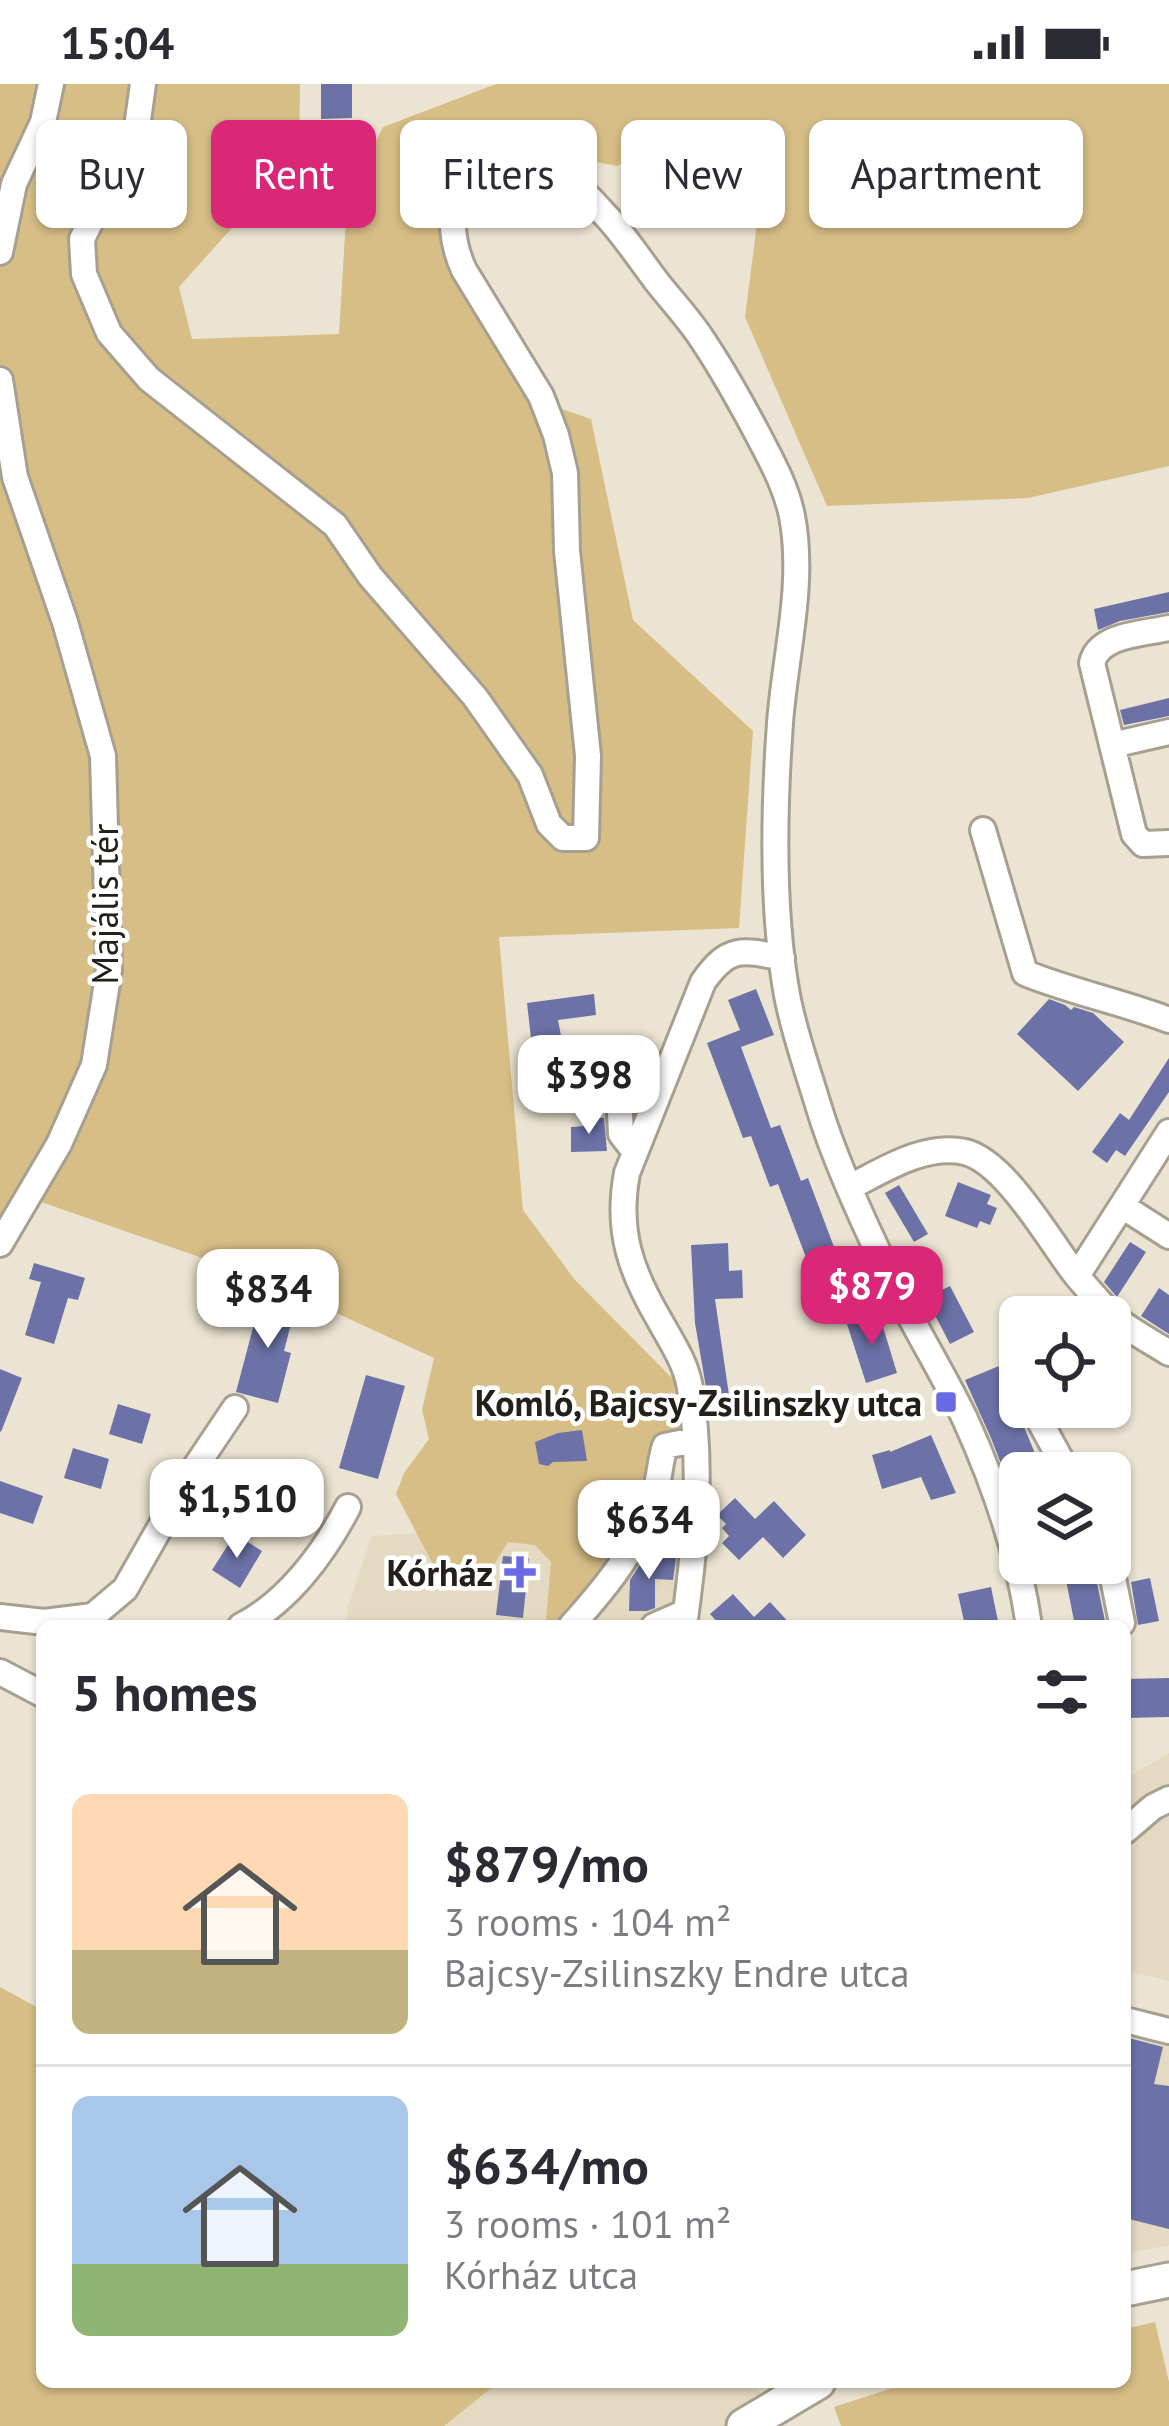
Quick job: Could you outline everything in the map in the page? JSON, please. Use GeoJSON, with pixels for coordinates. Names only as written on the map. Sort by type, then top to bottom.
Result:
{"type":"FeatureCollection","features":[{"type":"Feature","properties":{"kind":"main road"},"geometry":{"type":"LineString","coordinates":[[1131,2288],[1169,2281]]}},
{"type":"Feature","properties":{"kind":"main road"},"geometry":{"type":"LineString","coordinates":[[744,2426],[808,2388]]}},
{"type":"Feature","properties":{"kind":"street"},"geometry":{"type":"LineString","coordinates":[[0,251],[14,184],[43,122],[50,84]]}},
{"type":"Feature","properties":{"kind":"street"},"geometry":{"type":"LineString","coordinates":[[143,84],[137,127],[82,239],[84,274],[109,333],[149,379],[335,525],[370,576],[475,697],[530,775],[549,824],[562,838],[586,838],[588,823],[565,473],[541,397],[454,250],[451,225],[461,185],[476,170],[495,162],[520,163],[561,175],[579,188],[700,336],[733,388],[779,475],[795,536],[777,802],[782,958],[788,998],[821,1114],[850,1187],[892,1281],[965,1420],[999,1508]]}},
{"type":"Feature","properties":{"kind":"street","name":"Majális tér"},"geometry":{"type":"LineString","coordinates":[[0,380],[14,477],[65,622],[103,756],[109,970],[94,1065],[59,1144],[0,1244]]}},
{"type":"Feature","properties":{"kind":"street"},"geometry":{"type":"LineString","coordinates":[[1169,628],[1105,642],[1095,650],[1092,663],[1134,834],[1142,844],[1169,843]]}},
{"type":"Feature","properties":{"kind":"street"},"geometry":{"type":"LineString","coordinates":[[1112,745],[1169,732]]}},
{"type":"Feature","properties":{"kind":"street"},"geometry":{"type":"LineString","coordinates":[[983,830],[1025,973],[1169,1020]]}},
{"type":"Feature","properties":{"kind":"street"},"geometry":{"type":"LineString","coordinates":[[685,1619],[698,1516],[690,1386],[625,1240],[622,1199],[627,1173],[703,982],[714,966],[740,951],[782,958]]}},
{"type":"Feature","properties":{"kind":"street"},"geometry":{"type":"LineString","coordinates":[[617,1054],[620,1134],[635,1152]]}},
{"type":"Feature","properties":{"kind":"street"},"geometry":{"type":"LineString","coordinates":[[1077,1276],[1169,1132]]}},
{"type":"Feature","properties":{"kind":"street"},"geometry":{"type":"LineString","coordinates":[[850,1187],[914,1156],[962,1151],[977,1157],[993,1166],[1112,1316],[1169,1353]]}},
{"type":"Feature","properties":{"kind":"street"},"geometry":{"type":"LineString","coordinates":[[1122,1206],[1169,1236]]}},
{"type":"Feature","properties":{"kind":"street"},"geometry":{"type":"LineString","coordinates":[[72,1620],[93,1616],[125,1588],[235,1408]]}},
{"type":"Feature","properties":{"kind":"street"},"geometry":{"type":"LineString","coordinates":[[577,1620],[632,1550],[655,1492],[665,1446],[694,1440]]}},
{"type":"Feature","properties":{"kind":"street"},"geometry":{"type":"LineString","coordinates":[[249,1620],[283,1596],[330,1542],[348,1507]]}},
{"type":"Feature","properties":{"kind":"street"},"geometry":{"type":"LineString","coordinates":[[1022,1584],[1028,1620]]}},
{"type":"Feature","properties":{"kind":"street"},"geometry":{"type":"LineString","coordinates":[[1114,1584],[1121,1620]]}},
{"type":"Feature","properties":{"kind":"street"},"geometry":{"type":"LineString","coordinates":[[0,1617],[36,1622]]}},
{"type":"Feature","properties":{"kind":"street"},"geometry":{"type":"LineString","coordinates":[[0,1672],[36,1691]]}},
{"type":"Feature","properties":{"kind":"street"},"geometry":{"type":"LineString","coordinates":[[1131,1826],[1169,1799]]}},
{"type":"Feature","properties":{"kind":"street"},"geometry":{"type":"LineString","coordinates":[[1131,2022],[1162,2030]]}},
{"type":"Feature","properties":{"kind":"shaded area"},"geometry":{"type":"Polygon","coordinates":[[[0,84],[300,84],[299,120],[211,120],[211,228],[232,228],[179,287],[192,339],[339,334],[345,228],[376,228],[376,142],[383,127],[400,121],[400,228],[443,228],[449,273],[526,397],[591,419],[633,620],[753,731],[739,928],[499,937],[523,1210],[575,1280],[681,1387],[680,1439],[634,1543],[565,1620],[546,1620],[551,1562],[535,1545],[508,1542],[490,1571],[467,1578],[436,1570],[396,1494],[404,1473],[429,1439],[422,1410],[434,1358],[260,1278],[21,1195],[0,1229],[0,84]]]}},
{"type":"Feature","properties":{"kind":"shaded area"},"geometry":{"type":"Polygon","coordinates":[[[496,84],[1169,84],[1169,466],[1028,498],[827,506],[745,317],[756,228],[785,228],[785,120],[621,120],[621,164],[597,162],[597,120],[401,120],[496,84]]]}},
{"type":"Feature","properties":{"kind":"shaded area","name":"Kórház"},"geometry":{"type":"Polygon","coordinates":[[[682,1520],[678,1620],[347,1620],[372,1536],[682,1520]]]}},
{"type":"Feature","properties":{"kind":"shaded area"},"geometry":{"type":"Polygon","coordinates":[[[1169,1753],[1169,1981],[1131,1972],[1131,1775],[1169,1753]]]}},
{"type":"Feature","properties":{"kind":"shaded area"},"geometry":{"type":"Polygon","coordinates":[[[0,1987],[36,2007],[36,2388],[492,2388],[444,2426],[0,2426],[0,1987]]]}},
{"type":"Feature","properties":{"kind":"shaded area"},"geometry":{"type":"Polygon","coordinates":[[[1131,2029],[1169,2038],[1169,2245],[1131,2253],[1131,2029]]]}},
{"type":"Feature","properties":{"kind":"shaded area"},"geometry":{"type":"Polygon","coordinates":[[[1155,2322],[1169,2382],[1169,2426],[841,2426],[834,2407],[893,2388],[1131,2388],[1131,2328],[1155,2322]]]}},
{"type":"Feature","properties":{"kind":"shaded area"},"geometry":{"type":"Polygon","coordinates":[[[492,2388],[756,2388],[773,2407],[780,2426],[444,2426],[492,2388]]]}},
{"type":"Feature","properties":{"kind":"building"},"geometry":{"type":"Polygon","coordinates":[[[321,84],[352,84],[352,118],[321,119],[321,84]]]}},
{"type":"Feature","properties":{"kind":"building"},"geometry":{"type":"Polygon","coordinates":[[[1169,592],[1169,612],[1098,630],[1094,609],[1169,592]]]}},
{"type":"Feature","properties":{"kind":"building"},"geometry":{"type":"Polygon","coordinates":[[[1169,698],[1169,716],[1124,725],[1120,710],[1169,698]]]}},
{"type":"Feature","properties":{"kind":"building"},"geometry":{"type":"Polygon","coordinates":[[[756,989],[774,1035],[741,1047],[771,1128],[780,1125],[801,1181],[808,1178],[848,1284],[820,1294],[778,1184],[770,1187],[751,1136],[743,1138],[707,1043],[740,1030],[728,1000],[756,989]]]}},
{"type":"Feature","properties":{"kind":"building"},"geometry":{"type":"Polygon","coordinates":[[[594,994],[596,1015],[558,1020],[570,1082],[534,1089],[527,1003],[594,994]]]}},
{"type":"Feature","properties":{"kind":"building"},"geometry":{"type":"Polygon","coordinates":[[[1049,999],[1071,1010],[1093,1013],[1124,1042],[1078,1091],[1017,1034],[1049,999]]]}},
{"type":"Feature","properties":{"kind":"building"},"geometry":{"type":"Polygon","coordinates":[[[1169,1058],[1169,1092],[1125,1156],[1116,1150],[1107,1163],[1092,1152],[1120,1113],[1129,1120],[1169,1058]]]}},
{"type":"Feature","properties":{"kind":"building"},"geometry":{"type":"Polygon","coordinates":[[[586,1118],[604,1118],[607,1151],[571,1152],[571,1127],[586,1126],[586,1118]]]}},
{"type":"Feature","properties":{"kind":"building"},"geometry":{"type":"Polygon","coordinates":[[[958,1182],[991,1195],[987,1204],[997,1208],[990,1225],[980,1221],[977,1228],[945,1216],[958,1182]]]}},
{"type":"Feature","properties":{"kind":"building"},"geometry":{"type":"Polygon","coordinates":[[[899,1185],[928,1234],[914,1242],[885,1193],[899,1185]]]}},
{"type":"Feature","properties":{"kind":"building"},"geometry":{"type":"Polygon","coordinates":[[[1130,1242],[1146,1252],[1118,1296],[1104,1282],[1130,1242]]]}},
{"type":"Feature","properties":{"kind":"building"},"geometry":{"type":"Polygon","coordinates":[[[728,1243],[729,1271],[742,1270],[743,1298],[715,1299],[730,1402],[709,1405],[695,1323],[691,1245],[728,1243]]]}},
{"type":"Feature","properties":{"kind":"building"},"geometry":{"type":"Polygon","coordinates":[[[34,1263],[85,1278],[78,1300],[68,1298],[54,1344],[25,1335],[41,1282],[29,1279],[34,1263]]]}},
{"type":"Feature","properties":{"kind":"building"},"geometry":{"type":"Polygon","coordinates":[[[950,1286],[974,1332],[950,1344],[926,1298],[950,1286]]]}},
{"type":"Feature","properties":{"kind":"building"},"geometry":{"type":"Polygon","coordinates":[[[1159,1288],[1169,1295],[1169,1334],[1141,1316],[1159,1288]]]}},
{"type":"Feature","properties":{"kind":"building"},"geometry":{"type":"Polygon","coordinates":[[[262,1294],[296,1304],[284,1351],[291,1353],[278,1403],[236,1392],[262,1294]]]}},
{"type":"Feature","properties":{"kind":"building"},"geometry":{"type":"Polygon","coordinates":[[[879,1314],[897,1373],[866,1383],[847,1324],[879,1314]]]}},
{"type":"Feature","properties":{"kind":"building"},"geometry":{"type":"Polygon","coordinates":[[[999,1366],[999,1428],[1024,1428],[1034,1452],[999,1452],[999,1458],[965,1380],[999,1366]]]}},
{"type":"Feature","properties":{"kind":"building"},"geometry":{"type":"Polygon","coordinates":[[[0,1369],[22,1378],[1,1432],[0,1431],[0,1369]]]}},
{"type":"Feature","properties":{"kind":"building"},"geometry":{"type":"Polygon","coordinates":[[[366,1375],[405,1386],[378,1479],[339,1468],[366,1375]]]}},
{"type":"Feature","properties":{"kind":"building"},"geometry":{"type":"Polygon","coordinates":[[[118,1404],[151,1414],[142,1444],[109,1434],[118,1404]]]}},
{"type":"Feature","properties":{"kind":"building"},"geometry":{"type":"Polygon","coordinates":[[[582,1430],[587,1461],[539,1464],[535,1442],[582,1430]]]}},
{"type":"Feature","properties":{"kind":"building"},"geometry":{"type":"Polygon","coordinates":[[[931,1435],[956,1493],[931,1500],[921,1477],[882,1489],[872,1455],[931,1435]]]}},
{"type":"Feature","properties":{"kind":"building"},"geometry":{"type":"Polygon","coordinates":[[[73,1448],[109,1459],[101,1489],[64,1478],[73,1448]]]}},
{"type":"Feature","properties":{"kind":"building"},"geometry":{"type":"Polygon","coordinates":[[[0,1481],[43,1496],[33,1524],[0,1513],[0,1481]]]}},
{"type":"Feature","properties":{"kind":"building"},"geometry":{"type":"Polygon","coordinates":[[[735,1498],[755,1519],[774,1501],[806,1535],[783,1558],[763,1537],[739,1560],[722,1543],[729,1536],[717,1515],[735,1498]]]}},
{"type":"Feature","properties":{"kind":"building"},"geometry":{"type":"Polygon","coordinates":[[[235,1534],[262,1551],[240,1588],[212,1570],[235,1534]]]}},
{"type":"Feature","properties":{"kind":"building"},"geometry":{"type":"Polygon","coordinates":[[[503,1556],[529,1558],[523,1618],[496,1615],[503,1556]]]}},
{"type":"Feature","properties":{"kind":"building"},"geometry":{"type":"Polygon","coordinates":[[[645,1557],[676,1558],[673,1580],[655,1579],[655,1608],[629,1611],[630,1580],[645,1557]]]}},
{"type":"Feature","properties":{"kind":"building"},"geometry":{"type":"Polygon","coordinates":[[[1150,1578],[1159,1621],[1138,1625],[1131,1582],[1150,1578]]]}},
{"type":"Feature","properties":{"kind":"building"},"geometry":{"type":"Polygon","coordinates":[[[1067,1584],[1097,1584],[1105,1620],[1074,1620],[1067,1584]]]}},
{"type":"Feature","properties":{"kind":"building"},"geometry":{"type":"Polygon","coordinates":[[[991,1587],[998,1620],[964,1620],[958,1594],[991,1587]]]}},
{"type":"Feature","properties":{"kind":"building"},"geometry":{"type":"Polygon","coordinates":[[[733,1594],[754,1617],[770,1602],[786,1620],[716,1620],[710,1614],[733,1594]]]}},
{"type":"Feature","properties":{"kind":"building"},"geometry":{"type":"Polygon","coordinates":[[[1169,1678],[1169,1717],[1131,1718],[1131,1679],[1169,1678]]]}},
{"type":"Feature","properties":{"kind":"building"},"geometry":{"type":"Polygon","coordinates":[[[1131,2039],[1163,2047],[1154,2084],[1169,2086],[1169,2229],[1131,2220],[1131,2039]]]}},
{"type":"Feature","properties":{"kind":"place","name":"Komló, Bajcsy-Zsilinszky utca"},"geometry":{"type":"Point","coordinates":[946,1402]}},
{"type":"Feature","properties":{"kind":"place","name":"Kórház"},"geometry":{"type":"Point","coordinates":[520,1572]}}]}
